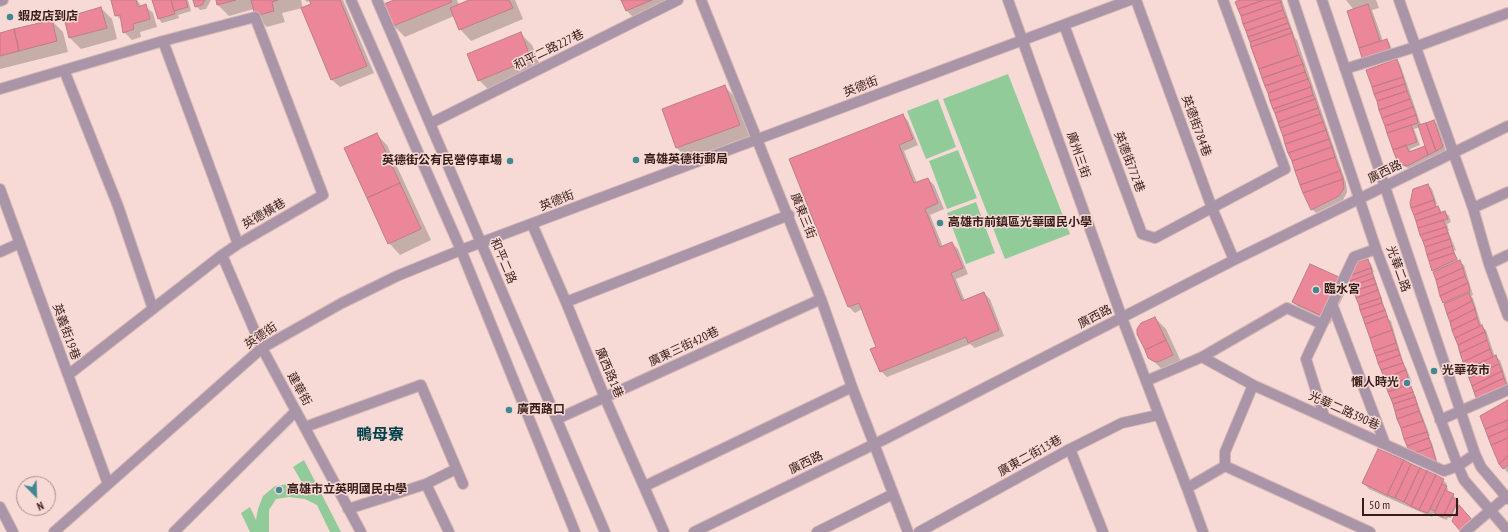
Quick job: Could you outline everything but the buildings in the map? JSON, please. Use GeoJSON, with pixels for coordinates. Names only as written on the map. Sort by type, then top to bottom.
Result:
{"type":"FeatureCollection","features":[{"type":"Feature","properties":{"kind":"street"},"geometry":{"type":"LineString","coordinates":[[351,0],[461,250],[574,532]]}},
{"type":"Feature","properties":{"kind":"street","name":"和平二路"},"geometry":{"type":"LineString","coordinates":[[377,0],[605,532]]}},
{"type":"Feature","properties":{"kind":"street","name":"和平二路227巷"},"geometry":{"type":"LineString","coordinates":[[431,123],[678,0]]}},
{"type":"Feature","properties":{"kind":"street","name":"廣東三街"},"geometry":{"type":"LineString","coordinates":[[701,0],[789,215],[852,387],[908,532]]}},
{"type":"Feature","properties":{"kind":"street","name":"廣州三街"},"geometry":{"type":"LineString","coordinates":[[1008,0],[1122,318],[1203,532]]}},
{"type":"Feature","properties":{"kind":"street","name":"英德街"},"geometry":{"type":"LineString","coordinates":[[54,532],[262,348],[342,303],[383,283],[461,250],[1130,0]]}},
{"type":"Feature","properties":{"kind":"street","name":"英德街784巷"},"geometry":{"type":"LineString","coordinates":[[1136,0],[1212,208],[1234,260]]}},
{"type":"Feature","properties":{"kind":"street"},"geometry":{"type":"LineString","coordinates":[[1212,208],[1284,169],[1223,0]]}},
{"type":"Feature","properties":{"kind":"street","name":"光華二路"},"geometry":{"type":"LineString","coordinates":[[1293,0],[1376,249],[1458,466],[1464,480],[1490,512],[1508,531]]}},
{"type":"Feature","properties":{"kind":"street","name":"光華二路"},"geometry":{"type":"LineString","coordinates":[[1322,0],[1475,454],[1481,467],[1507,498]]}},
{"type":"Feature","properties":{"kind":"street"},"geometry":{"type":"LineString","coordinates":[[1399,0],[1473,208],[1489,264],[1508,316]]}},
{"type":"Feature","properties":{"kind":"street"},"geometry":{"type":"LineString","coordinates":[[1345,69],[1415,47],[1508,13]]}},
{"type":"Feature","properties":{"kind":"street","name":"英德橫巷"},"geometry":{"type":"LineString","coordinates":[[68,375],[222,255],[238,244],[323,195],[255,17],[163,41]]}},
{"type":"Feature","properties":{"kind":"street","name":"英德街772巷"},"geometry":{"type":"LineString","coordinates":[[1064,25],[1142,234],[1155,238],[1212,208]]}},
{"type":"Feature","properties":{"kind":"street"},"geometry":{"type":"LineString","coordinates":[[0,90],[163,41],[238,244]]}},
{"type":"Feature","properties":{"kind":"street"},"geometry":{"type":"LineString","coordinates":[[64,70],[118,206],[153,309]]}},
{"type":"Feature","properties":{"kind":"street","name":"廣西路"},"geometry":{"type":"LineString","coordinates":[[694,532],[874,444],[1234,260],[1508,126]]}},
{"type":"Feature","properties":{"kind":"street","name":"英義街19巷"},"geometry":{"type":"LineString","coordinates":[[0,189],[108,484]]}},
{"type":"Feature","properties":{"kind":"street"},"geometry":{"type":"LineString","coordinates":[[1473,208],[1508,192]]}},
{"type":"Feature","properties":{"kind":"street"},"geometry":{"type":"LineString","coordinates":[[566,302],[789,215]]}},
{"type":"Feature","properties":{"kind":"street","name":"廣西路1巷"},"geometry":{"type":"LineString","coordinates":[[532,224],[605,398],[664,532]]}},
{"type":"Feature","properties":{"kind":"street"},"geometry":{"type":"LineString","coordinates":[[0,252],[20,244]]}},
{"type":"Feature","properties":{"kind":"street"},"geometry":{"type":"LineString","coordinates":[[1324,416],[1306,359],[1354,257],[1376,249]]}},
{"type":"Feature","properties":{"kind":"street","name":"建華街"},"geometry":{"type":"LineString","coordinates":[[222,255],[262,348],[361,532]]}},
{"type":"Feature","properties":{"kind":"street"},"geometry":{"type":"LineString","coordinates":[[1489,264],[1508,255]]}},
{"type":"Feature","properties":{"kind":"street","name":"廣東三街420巷"},"geometry":{"type":"LineString","coordinates":[[557,418],[605,398],[821,299]]}},
{"type":"Feature","properties":{"kind":"street"},"geometry":{"type":"LineString","coordinates":[[1332,304],[1385,444]]}},
{"type":"Feature","properties":{"kind":"street"},"geometry":{"type":"LineString","coordinates":[[1146,381],[1202,357],[1287,308],[1322,324]]}},
{"type":"Feature","properties":{"kind":"street","name":"光華二路390巷"},"geometry":{"type":"LineString","coordinates":[[1202,357],[1254,385],[1444,471],[1458,466],[1475,454]]}},
{"type":"Feature","properties":{"kind":"street"},"geometry":{"type":"LineString","coordinates":[[1225,466],[1225,452],[1254,385]]}},
{"type":"Feature","properties":{"kind":"street"},"geometry":{"type":"LineString","coordinates":[[305,427],[421,386],[463,484]]}},
{"type":"Feature","properties":{"kind":"street"},"geometry":{"type":"LineString","coordinates":[[645,486],[852,387]]}},
{"type":"Feature","properties":{"kind":"street"},"geometry":{"type":"LineString","coordinates":[[1440,420],[1508,390]]}},
{"type":"Feature","properties":{"kind":"street"},"geometry":{"type":"LineString","coordinates":[[174,532],[296,411]]}},
{"type":"Feature","properties":{"kind":"street","name":"廣東二街13巷"},"geometry":{"type":"LineString","coordinates":[[919,532],[1070,449],[1122,423],[1158,415]]}},
{"type":"Feature","properties":{"kind":"street"},"geometry":{"type":"LineString","coordinates":[[1070,449],[1103,532]]}},
{"type":"Feature","properties":{"kind":"street"},"geometry":{"type":"LineString","coordinates":[[1187,488],[1225,466]]}},
{"type":"Feature","properties":{"kind":"street"},"geometry":{"type":"LineString","coordinates":[[1225,466],[1370,532]]}},
{"type":"Feature","properties":{"kind":"street"},"geometry":{"type":"LineString","coordinates":[[348,509],[426,484],[456,469]]}},
{"type":"Feature","properties":{"kind":"street"},"geometry":{"type":"LineString","coordinates":[[426,484],[449,532]]}},
{"type":"Feature","properties":{"kind":"street"},"geometry":{"type":"LineString","coordinates":[[817,532],[893,494]]}},
{"type":"Feature","properties":{"kind":"street"},"geometry":{"type":"LineString","coordinates":[[1465,532],[1507,498]]}},
{"type":"Feature","properties":{"kind":"street"},"geometry":{"type":"LineString","coordinates":[[0,507],[13,532]]}},
{"type":"Feature","properties":{"kind":"green space"},"geometry":{"type":"Polygon","coordinates":[[[1008,74],[1070,234],[1005,259],[943,99],[1008,74]]]}},
{"type":"Feature","properties":{"kind":"green space"},"geometry":{"type":"Polygon","coordinates":[[[938,99],[956,147],[926,159],[907,111],[938,99]]]}},
{"type":"Feature","properties":{"kind":"green space"},"geometry":{"type":"Polygon","coordinates":[[[958,150],[977,198],[947,209],[929,161],[958,150]]]}},
{"type":"Feature","properties":{"kind":"green space"},"geometry":{"type":"Polygon","coordinates":[[[976,202],[995,253],[966,264],[947,213],[976,202]]]}},
{"type":"Feature","properties":{"kind":"green space"},"geometry":{"type":"Polygon","coordinates":[[[304,460],[341,532],[330,532],[317,505],[305,499],[289,497],[276,499],[269,510],[269,532],[250,532],[241,513],[250,507],[256,520],[263,496],[275,486],[290,484],[304,486],[293,467],[304,460]]]}},
{"type":"Feature","properties":{"kind":"place","name":"蝦皮店到店"},"geometry":{"type":"Point","coordinates":[10,17]}},
{"type":"Feature","properties":{"kind":"place","name":"高雄英德街郵局"},"geometry":{"type":"Point","coordinates":[636,160]}},
{"type":"Feature","properties":{"kind":"place","name":"英德街公有民營停車場"},"geometry":{"type":"Point","coordinates":[510,161]}},
{"type":"Feature","properties":{"kind":"place","name":"高雄市前鎮區光華國民小學"},"geometry":{"type":"Point","coordinates":[940,223]}},
{"type":"Feature","properties":{"kind":"place","name":"臨水宮"},"geometry":{"type":"Point","coordinates":[1316,290]}},
{"type":"Feature","properties":{"kind":"place","name":"光華夜市"},"geometry":{"type":"Point","coordinates":[1434,371]}},
{"type":"Feature","properties":{"kind":"place","name":"懶人時光"},"geometry":{"type":"Point","coordinates":[1407,383]}},
{"type":"Feature","properties":{"kind":"place","name":"廣西路口"},"geometry":{"type":"Point","coordinates":[509,410]}},
{"type":"Feature","properties":{"kind":"place","name":"高雄市立英明國民中學"},"geometry":{"type":"Point","coordinates":[279,490]}},
{"type":"Feature","properties":{"kind":"district","name":"鴨母寮"},"geometry":{"type":"Point","coordinates":[380,435]}}]}
